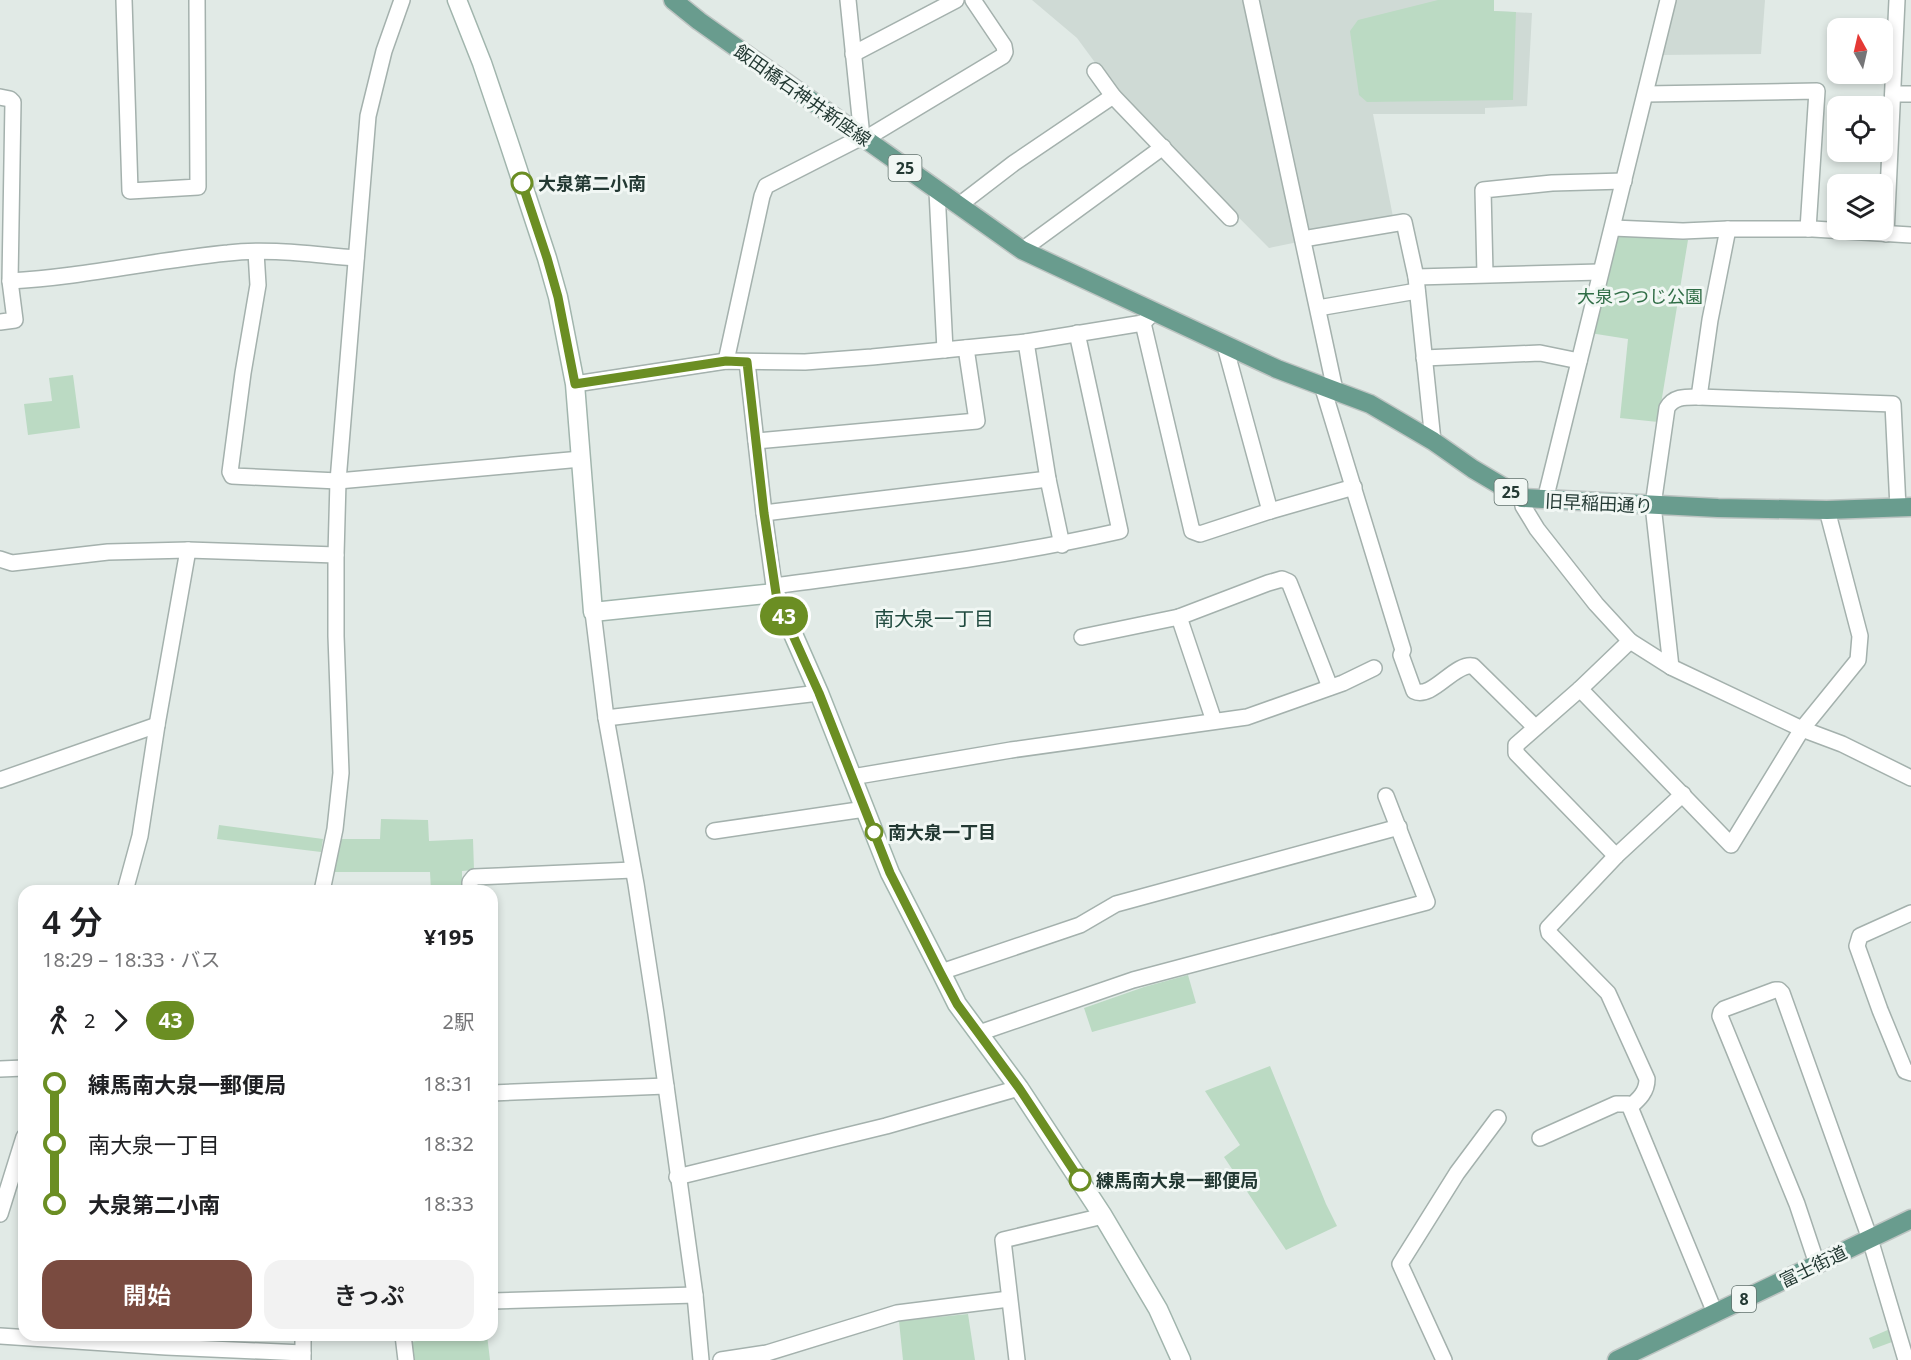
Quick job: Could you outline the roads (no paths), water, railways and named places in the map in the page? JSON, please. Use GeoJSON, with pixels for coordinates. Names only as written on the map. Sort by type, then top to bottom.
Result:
{"type":"FeatureCollection","features":[{"type":"Feature","properties":{"kind":"main road","name":"飯田橋石神井新座線"},"geometry":{"type":"LineString","coordinates":[[673,0],[699,21],[1022,250],[1148,318]]}},
{"type":"Feature","properties":{"kind":"main road","name":"旧早稲田通り"},"geometry":{"type":"LineString","coordinates":[[1148,318],[1370,404],[1522,498],[1653,506],[1827,510],[1905,508]]}},
{"type":"Feature","properties":{"kind":"main road","name":"富士街道"},"geometry":{"type":"LineString","coordinates":[[1617,1360],[1645,1354],[1715,1313],[1911,1219]]}},
{"type":"Feature","properties":{"kind":"street"},"geometry":{"type":"LineString","coordinates":[[124,0],[130,191],[198,186],[197,0]]}},
{"type":"Feature","properties":{"kind":"street"},"geometry":{"type":"LineString","coordinates":[[323,885],[335,829],[341,773],[336,636],[338,481],[368,116],[384,51],[402,0]]}},
{"type":"Feature","properties":{"kind":"street"},"geometry":{"type":"LineString","coordinates":[[457,0],[482,63],[547,258],[558,297],[575,384],[593,612],[606,718],[633,870],[666,1086],[695,1295],[701,1360]]}},
{"type":"Feature","properties":{"kind":"street"},"geometry":{"type":"LineString","coordinates":[[848,0],[864,138]]}},
{"type":"Feature","properties":{"kind":"street"},"geometry":{"type":"LineString","coordinates":[[853,54],[956,0]]}},
{"type":"Feature","properties":{"kind":"street"},"geometry":{"type":"LineString","coordinates":[[726,361],[766,186],[864,138],[1003,56],[1004,46],[973,0]]}},
{"type":"Feature","properties":{"kind":"street"},"geometry":{"type":"LineString","coordinates":[[1251,0],[1318,308],[1329,388],[1354,487],[1403,650],[1401,655],[1414,691],[1421,693],[1444,681],[1463,667],[1473,666],[1535,727]]}},
{"type":"Feature","properties":{"kind":"street"},"geometry":{"type":"LineString","coordinates":[[1545,500],[1668,0]]}},
{"type":"Feature","properties":{"kind":"street"},"geometry":{"type":"LineString","coordinates":[[1889,174],[1897,0]]}},
{"type":"Feature","properties":{"kind":"street"},"geometry":{"type":"LineString","coordinates":[[1095,71],[1113,96],[1230,218]]}},
{"type":"Feature","properties":{"kind":"street"},"geometry":{"type":"LineString","coordinates":[[1646,94],[1817,91],[1808,229]]}},
{"type":"Feature","properties":{"kind":"street"},"geometry":{"type":"LineString","coordinates":[[1893,94],[1911,94]]}},
{"type":"Feature","properties":{"kind":"street"},"geometry":{"type":"LineString","coordinates":[[958,206],[1014,163],[1113,96]]}},
{"type":"Feature","properties":{"kind":"street"},"geometry":{"type":"LineString","coordinates":[[0,97],[13,102],[10,281],[15,320],[0,322]]}},
{"type":"Feature","properties":{"kind":"street"},"geometry":{"type":"LineString","coordinates":[[1022,250],[1163,147]]}},
{"type":"Feature","properties":{"kind":"street"},"geometry":{"type":"LineString","coordinates":[[1485,274],[1483,190],[1552,183],[1624,182]]}},
{"type":"Feature","properties":{"kind":"street"},"geometry":{"type":"LineString","coordinates":[[937,191],[945,350]]}},
{"type":"Feature","properties":{"kind":"street"},"geometry":{"type":"LineString","coordinates":[[1303,239],[1404,222],[1416,284],[1433,441]]}},
{"type":"Feature","properties":{"kind":"street"},"geometry":{"type":"LineString","coordinates":[[1613,228],[1683,231],[1827,230]]}},
{"type":"Feature","properties":{"kind":"street"},"geometry":{"type":"LineString","coordinates":[[1699,397],[1710,320],[1728,229]]}},
{"type":"Feature","properties":{"kind":"street"},"geometry":{"type":"LineString","coordinates":[[1893,234],[1911,235]]}},
{"type":"Feature","properties":{"kind":"street"},"geometry":{"type":"LineString","coordinates":[[10,281],[53,279],[229,252],[356,258]]}},
{"type":"Feature","properties":{"kind":"street"},"geometry":{"type":"LineString","coordinates":[[256,252],[258,285],[243,372],[231,476],[338,481],[581,459]]}},
{"type":"Feature","properties":{"kind":"street"},"geometry":{"type":"LineString","coordinates":[[1318,308],[1416,284],[1485,274],[1600,272]]}},
{"type":"Feature","properties":{"kind":"street"},"geometry":{"type":"LineString","coordinates":[[575,384],[726,361],[805,362],[1026,342],[1148,318],[1192,531],[1200,534],[1354,487]]}},
{"type":"Feature","properties":{"kind":"street"},"geometry":{"type":"LineString","coordinates":[[593,612],[775,590],[1062,545],[1120,531],[1077,333]]}},
{"type":"Feature","properties":{"kind":"street"},"geometry":{"type":"LineString","coordinates":[[1026,342],[1048,479],[1062,545]]}},
{"type":"Feature","properties":{"kind":"street"},"geometry":{"type":"LineString","coordinates":[[1225,346],[1270,511]]}},
{"type":"Feature","properties":{"kind":"street"},"geometry":{"type":"LineString","coordinates":[[756,441],[977,421],[966,348]]}},
{"type":"Feature","properties":{"kind":"street"},"geometry":{"type":"LineString","coordinates":[[1424,358],[1540,353],[1579,362]]}},
{"type":"Feature","properties":{"kind":"street"},"geometry":{"type":"LineString","coordinates":[[747,362],[775,590],[819,693],[890,873],[957,1004],[1019,1088],[1103,1216],[1158,1309],[1181,1360]]}},
{"type":"Feature","properties":{"kind":"street"},"geometry":{"type":"LineString","coordinates":[[1671,667],[1653,506],[1666,408],[1670,403],[1678,398],[1699,397],[1893,404],[1905,508]]}},
{"type":"Feature","properties":{"kind":"street"},"geometry":{"type":"LineString","coordinates":[[764,513],[1048,479]]}},
{"type":"Feature","properties":{"kind":"street"},"geometry":{"type":"LineString","coordinates":[[1522,498],[1523,506],[1537,529],[1596,604],[1630,641],[1671,667],[1802,729],[1842,744],[1911,778]]}},
{"type":"Feature","properties":{"kind":"street"},"geometry":{"type":"LineString","coordinates":[[1580,689],[1731,845],[1802,729],[1856,664],[1859,656],[1860,636],[1827,510]]}},
{"type":"Feature","properties":{"kind":"street"},"geometry":{"type":"LineString","coordinates":[[0,559],[12,563],[108,552],[188,550],[336,555]]}},
{"type":"Feature","properties":{"kind":"street"},"geometry":{"type":"LineString","coordinates":[[127,885],[140,836],[188,550]]}},
{"type":"Feature","properties":{"kind":"street"},"geometry":{"type":"LineString","coordinates":[[1082,637],[1179,617],[1282,579],[1289,582],[1329,687]]}},
{"type":"Feature","properties":{"kind":"street"},"geometry":{"type":"LineString","coordinates":[[1179,617],[1214,721]]}},
{"type":"Feature","properties":{"kind":"street"},"geometry":{"type":"LineString","coordinates":[[1616,856],[1516,753],[1516,746],[1630,641]]}},
{"type":"Feature","properties":{"kind":"street"},"geometry":{"type":"LineString","coordinates":[[852,777],[1011,750],[1246,717],[1374,668]]}},
{"type":"Feature","properties":{"kind":"street"},"geometry":{"type":"LineString","coordinates":[[606,718],[819,693]]}},
{"type":"Feature","properties":{"kind":"street"},"geometry":{"type":"LineString","coordinates":[[0,780],[157,725]]}},
{"type":"Feature","properties":{"kind":"street"},"geometry":{"type":"LineString","coordinates":[[1630,1107],[1641,1097],[1647,1079],[1608,993],[1549,933],[1548,928],[1616,856],[1683,794]]}},
{"type":"Feature","properties":{"kind":"street"},"geometry":{"type":"LineString","coordinates":[[980,1033],[1133,980],[1427,902],[1386,795]]}},
{"type":"Feature","properties":{"kind":"street"},"geometry":{"type":"LineString","coordinates":[[714,831],[865,809]]}},
{"type":"Feature","properties":{"kind":"street"},"geometry":{"type":"LineString","coordinates":[[940,972],[1080,926],[1116,904],[1399,827]]}},
{"type":"Feature","properties":{"kind":"street"},"geometry":{"type":"LineString","coordinates":[[470,885],[474,878],[633,870]]}},
{"type":"Feature","properties":{"kind":"street"},"geometry":{"type":"LineString","coordinates":[[1911,913],[1860,936],[1857,946],[1905,1071],[1911,1073]]}},
{"type":"Feature","properties":{"kind":"street"},"geometry":{"type":"LineString","coordinates":[[1816,1264],[1797,1204],[1720,1016],[1724,1009],[1775,990],[1782,993],[1870,1239],[1906,1360]]}},
{"type":"Feature","properties":{"kind":"street"},"geometry":{"type":"LineString","coordinates":[[0,1069],[18,1068]]}},
{"type":"Feature","properties":{"kind":"street"},"geometry":{"type":"LineString","coordinates":[[498,1093],[666,1086]]}},
{"type":"Feature","properties":{"kind":"street"},"geometry":{"type":"LineString","coordinates":[[677,1177],[886,1126],[1019,1088]]}},
{"type":"Feature","properties":{"kind":"street"},"geometry":{"type":"LineString","coordinates":[[1540,1138],[1616,1104],[1628,1104],[1715,1313]]}},
{"type":"Feature","properties":{"kind":"street"},"geometry":{"type":"LineString","coordinates":[[1444,1360],[1400,1264],[1457,1173],[1498,1118]]}},
{"type":"Feature","properties":{"kind":"street"},"geometry":{"type":"LineString","coordinates":[[0,1214],[18,1156]]}},
{"type":"Feature","properties":{"kind":"street"},"geometry":{"type":"LineString","coordinates":[[1017,1360],[1003,1240],[1103,1216]]}},
{"type":"Feature","properties":{"kind":"street"},"geometry":{"type":"LineString","coordinates":[[498,1301],[695,1295]]}},
{"type":"Feature","properties":{"kind":"street"},"geometry":{"type":"LineString","coordinates":[[721,1360],[767,1353],[897,1313],[1009,1299]]}},
{"type":"Feature","properties":{"kind":"street"},"geometry":{"type":"LineString","coordinates":[[0,1336],[18,1337]]}},
{"type":"Feature","properties":{"kind":"street"},"geometry":{"type":"LineString","coordinates":[[75,1341],[303,1357],[303,1341]]}},
{"type":"Feature","properties":{"kind":"street"},"geometry":{"type":"LineString","coordinates":[[404,1341],[406,1360]]}},
{"type":"Feature","properties":{"kind":"place","name":"大泉第二小南"},"geometry":{"type":"Point","coordinates":[522,183]}},
{"type":"Feature","properties":{"kind":"place","name":"南大泉一丁目"},"geometry":{"type":"Point","coordinates":[874,832]}},
{"type":"Feature","properties":{"kind":"place","name":"練馬南大泉一郵便局"},"geometry":{"type":"Point","coordinates":[1080,1180]}},
{"type":"Feature","properties":{"kind":"district","name":"南大泉一丁目"},"geometry":{"type":"Point","coordinates":[934,618]}},
{"type":"Feature","properties":{"kind":"park label","name":"大泉つつじ公園"},"geometry":{"type":"Point","coordinates":[1640,296]}}]}
